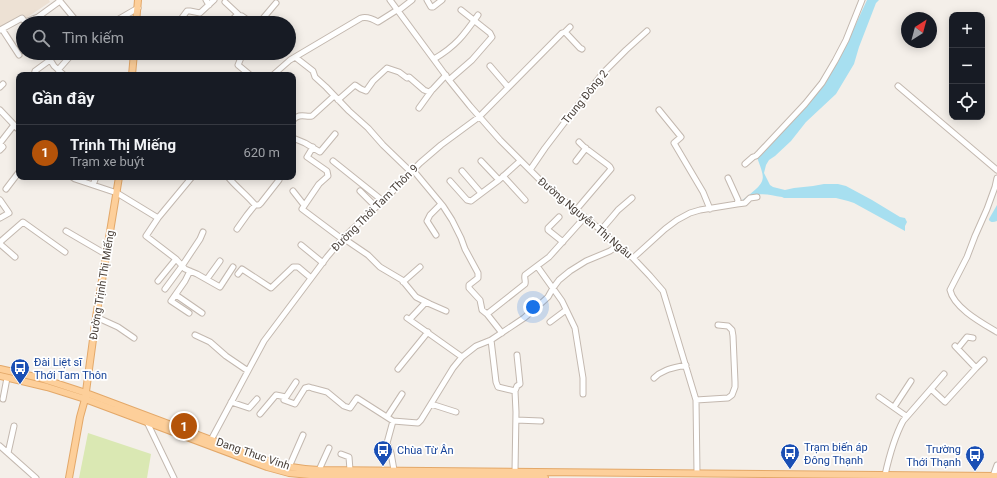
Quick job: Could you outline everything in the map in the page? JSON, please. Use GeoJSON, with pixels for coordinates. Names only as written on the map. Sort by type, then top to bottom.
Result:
{"type":"FeatureCollection","features":[{"type":"Feature","properties":{"kind":"main road"},"geometry":{"type":"LineString","coordinates":[[137,16],[138,0]]}},
{"type":"Feature","properties":{"kind":"main road"},"geometry":{"type":"LineString","coordinates":[[132,72],[133,60]]}},
{"type":"Feature","properties":{"kind":"main road","name":"Đường Trịnh Thị Miếng"},"geometry":{"type":"LineString","coordinates":[[69,478],[80,417],[86,396],[96,317],[119,180]]}},
{"type":"Feature","properties":{"kind":"main road","name":"Dang Thuc Vinh"},"geometry":{"type":"LineString","coordinates":[[0,369],[40,378],[147,422],[279,471],[299,475],[394,475],[515,471],[696,476],[995,476]]}},
{"type":"Feature","properties":{"kind":"main road","name":"Dang Thuc Vinh"},"geometry":{"type":"LineString","coordinates":[[0,376],[86,396],[270,462],[319,475],[350,470],[394,475],[445,478],[545,478]]}},
{"type":"Feature","properties":{"kind":"street"},"geometry":{"type":"LineString","coordinates":[[206,0],[209,5]]}},
{"type":"Feature","properties":{"kind":"street"},"geometry":{"type":"LineString","coordinates":[[183,16],[187,11],[200,14],[214,0]]}},
{"type":"Feature","properties":{"kind":"street","name":"Đường Nguyễn Thị Ngâu"},"geometry":{"type":"LineString","coordinates":[[390,0],[447,77],[479,117],[520,161],[563,200],[633,258],[663,291],[696,400],[696,476]]}},
{"type":"Feature","properties":{"kind":"street"},"geometry":{"type":"LineString","coordinates":[[296,56],[361,18],[365,17],[378,22],[412,0]]}},
{"type":"Feature","properties":{"kind":"street"},"geometry":{"type":"LineString","coordinates":[[427,0],[431,7],[442,0]]}},
{"type":"Feature","properties":{"kind":"street"},"geometry":{"type":"LineString","coordinates":[[745,164],[764,148],[805,104],[822,83],[846,40],[862,0]]}},
{"type":"Feature","properties":{"kind":"street"},"geometry":{"type":"LineString","coordinates":[[39,16],[60,1],[72,16]]}},
{"type":"Feature","properties":{"kind":"street"},"geometry":{"type":"LineString","coordinates":[[225,2],[242,16]]}},
{"type":"Feature","properties":{"kind":"street"},"geometry":{"type":"LineString","coordinates":[[265,16],[276,3]]}},
{"type":"Feature","properties":{"kind":"street"},"geometry":{"type":"LineString","coordinates":[[124,16],[138,8]]}},
{"type":"Feature","properties":{"kind":"street"},"geometry":{"type":"LineString","coordinates":[[419,108],[433,90],[447,77],[472,60],[492,37],[490,33],[461,10]]}},
{"type":"Feature","properties":{"kind":"street"},"geometry":{"type":"LineString","coordinates":[[434,59],[447,52],[459,41],[478,15]]}},
{"type":"Feature","properties":{"kind":"street"},"geometry":{"type":"LineString","coordinates":[[16,21],[1,30],[16,51]]}},
{"type":"Feature","properties":{"kind":"street","name":"Đường Thời Tam Thôn 9"},"geometry":{"type":"LineString","coordinates":[[211,440],[264,341],[322,263],[343,239],[412,171],[441,145],[479,117],[562,33],[570,27]]}},
{"type":"Feature","properties":{"kind":"street","name":"Trung Đông 2"},"geometry":{"type":"LineString","coordinates":[[530,170],[560,127],[603,73],[647,31]]}},
{"type":"Feature","properties":{"kind":"street"},"geometry":{"type":"LineString","coordinates":[[565,32],[582,49]]}},
{"type":"Feature","properties":{"kind":"street"},"geometry":{"type":"LineString","coordinates":[[296,58],[313,71],[315,77],[368,128],[383,145],[412,171],[442,204],[452,220],[478,274],[478,278],[468,287],[479,298],[482,310],[502,333]]}},
{"type":"Feature","properties":{"kind":"street"},"geometry":{"type":"LineString","coordinates":[[34,72],[50,60],[59,72]]}},
{"type":"Feature","properties":{"kind":"street"},"geometry":{"type":"LineString","coordinates":[[61,72],[68,60]]}},
{"type":"Feature","properties":{"kind":"street"},"geometry":{"type":"LineString","coordinates":[[240,60],[238,64],[247,72]]}},
{"type":"Feature","properties":{"kind":"street"},"geometry":{"type":"LineString","coordinates":[[276,72],[290,60]]}},
{"type":"Feature","properties":{"kind":"street"},"geometry":{"type":"LineString","coordinates":[[490,66],[508,87]]}},
{"type":"Feature","properties":{"kind":"street"},"geometry":{"type":"LineString","coordinates":[[296,117],[300,115],[312,116],[355,85],[366,91],[373,81],[387,68],[398,72],[407,78],[409,77],[424,90],[429,92],[433,90]]}},
{"type":"Feature","properties":{"kind":"street"},"geometry":{"type":"LineString","coordinates":[[898,86],[997,170]]}},
{"type":"Feature","properties":{"kind":"street"},"geometry":{"type":"LineString","coordinates":[[0,110],[14,125],[0,143],[2,146],[0,150]]}},
{"type":"Feature","properties":{"kind":"street"},"geometry":{"type":"LineString","coordinates":[[659,110],[681,137],[674,143],[703,192],[710,208]]}},
{"type":"Feature","properties":{"kind":"street"},"geometry":{"type":"LineString","coordinates":[[296,139],[320,152],[335,134]]}},
{"type":"Feature","properties":{"kind":"street"},"geometry":{"type":"LineString","coordinates":[[576,210],[611,169],[608,164],[579,142]]}},
{"type":"Feature","properties":{"kind":"street"},"geometry":{"type":"LineString","coordinates":[[313,147],[306,156],[327,171],[328,176],[320,184],[302,209],[368,255],[380,267],[403,282],[416,297],[446,311]]}},
{"type":"Feature","properties":{"kind":"street"},"geometry":{"type":"LineString","coordinates":[[576,161],[586,148]]}},
{"type":"Feature","properties":{"kind":"street"},"geometry":{"type":"LineString","coordinates":[[333,161],[383,201]]}},
{"type":"Feature","properties":{"kind":"street"},"geometry":{"type":"LineString","coordinates":[[481,161],[525,200]]}},
{"type":"Feature","properties":{"kind":"street"},"geometry":{"type":"LineString","coordinates":[[450,181],[467,200],[471,201],[520,161]]}},
{"type":"Feature","properties":{"kind":"street"},"geometry":{"type":"LineString","coordinates":[[462,171],[481,193]]}},
{"type":"Feature","properties":{"kind":"street"},"geometry":{"type":"LineString","coordinates":[[6,189],[16,176]]}},
{"type":"Feature","properties":{"kind":"street"},"geometry":{"type":"LineString","coordinates":[[728,178],[738,200],[737,204]]}},
{"type":"Feature","properties":{"kind":"street"},"geometry":{"type":"LineString","coordinates":[[997,178],[993,194],[967,257],[950,290],[958,304],[964,310],[997,332]]}},
{"type":"Feature","properties":{"kind":"street"},"geometry":{"type":"LineString","coordinates":[[78,180],[117,193],[158,218]]}},
{"type":"Feature","properties":{"kind":"street"},"geometry":{"type":"LineString","coordinates":[[93,185],[95,180]]}},
{"type":"Feature","properties":{"kind":"street"},"geometry":{"type":"LineString","coordinates":[[190,180],[158,218],[146,236],[176,259],[185,270],[190,271],[220,287],[233,267]]}},
{"type":"Feature","properties":{"kind":"street"},"geometry":{"type":"LineString","coordinates":[[230,180],[255,205]]}},
{"type":"Feature","properties":{"kind":"street"},"geometry":{"type":"LineString","coordinates":[[237,229],[255,205],[259,205],[261,203],[278,180]]}},
{"type":"Feature","properties":{"kind":"street"},"geometry":{"type":"LineString","coordinates":[[293,191],[304,205]]}},
{"type":"Feature","properties":{"kind":"street"},"geometry":{"type":"LineString","coordinates":[[360,191],[376,207]]}},
{"type":"Feature","properties":{"kind":"street"},"geometry":{"type":"LineString","coordinates":[[633,258],[665,228],[690,213],[710,208],[745,203],[750,198],[757,197]]}},
{"type":"Feature","properties":{"kind":"street"},"geometry":{"type":"LineString","coordinates":[[600,230],[618,210],[632,198]]}},
{"type":"Feature","properties":{"kind":"street"},"geometry":{"type":"LineString","coordinates":[[0,200],[8,213],[0,218]]}},
{"type":"Feature","properties":{"kind":"street"},"geometry":{"type":"LineString","coordinates":[[436,235],[427,221],[442,204]]}},
{"type":"Feature","properties":{"kind":"street"},"geometry":{"type":"LineString","coordinates":[[558,217],[548,228],[548,230],[563,242]]}},
{"type":"Feature","properties":{"kind":"street"},"geometry":{"type":"LineString","coordinates":[[487,314],[525,284],[525,275],[549,257],[585,217]]}},
{"type":"Feature","properties":{"kind":"street"},"geometry":{"type":"LineString","coordinates":[[15,257],[0,243],[23,222],[65,252]]}},
{"type":"Feature","properties":{"kind":"street"},"geometry":{"type":"LineString","coordinates":[[66,231],[102,252],[107,253]]}},
{"type":"Feature","properties":{"kind":"street"},"geometry":{"type":"LineString","coordinates":[[165,289],[200,239],[203,232]]}},
{"type":"Feature","properties":{"kind":"street"},"geometry":{"type":"LineString","coordinates":[[301,245],[322,263]]}},
{"type":"Feature","properties":{"kind":"street"},"geometry":{"type":"LineString","coordinates":[[296,382],[284,400],[294,404],[305,388],[309,387],[327,392],[344,406],[350,408],[357,398],[393,421],[418,423],[453,368],[462,357],[476,346],[491,340],[502,333],[538,307],[548,297],[559,280],[570,270],[586,260],[610,251],[617,246]]}},
{"type":"Feature","properties":{"kind":"street"},"geometry":{"type":"LineString","coordinates":[[158,281],[176,259]]}},
{"type":"Feature","properties":{"kind":"street"},"geometry":{"type":"LineString","coordinates":[[206,279],[220,261]]}},
{"type":"Feature","properties":{"kind":"street"},"geometry":{"type":"LineString","coordinates":[[403,282],[420,266]]}},
{"type":"Feature","properties":{"kind":"street"},"geometry":{"type":"LineString","coordinates":[[537,266],[553,288],[575,328],[583,378],[583,394]]}},
{"type":"Feature","properties":{"kind":"street"},"geometry":{"type":"LineString","coordinates":[[238,274],[242,269],[271,288],[293,267],[298,267],[311,278]]}},
{"type":"Feature","properties":{"kind":"street"},"geometry":{"type":"LineString","coordinates":[[188,313],[171,301],[186,281],[190,271]]}},
{"type":"Feature","properties":{"kind":"street"},"geometry":{"type":"LineString","coordinates":[[176,295],[202,313]]}},
{"type":"Feature","properties":{"kind":"street"},"geometry":{"type":"LineString","coordinates":[[426,302],[409,318],[462,357]]}},
{"type":"Feature","properties":{"kind":"street"},"geometry":{"type":"LineString","coordinates":[[550,322],[566,310]]}},
{"type":"Feature","properties":{"kind":"street"},"geometry":{"type":"LineString","coordinates":[[96,317],[118,327],[134,338]]}},
{"type":"Feature","properties":{"kind":"street"},"geometry":{"type":"LineString","coordinates":[[696,400],[728,398],[734,392],[736,382],[732,330],[728,326],[718,325]]}},
{"type":"Feature","properties":{"kind":"street"},"geometry":{"type":"LineString","coordinates":[[398,369],[428,332]]}},
{"type":"Feature","properties":{"kind":"street"},"geometry":{"type":"LineString","coordinates":[[195,335],[210,342],[226,356],[248,371]]}},
{"type":"Feature","properties":{"kind":"street"},"geometry":{"type":"LineString","coordinates":[[973,338],[967,337],[956,347],[976,368]]}},
{"type":"Feature","properties":{"kind":"street"},"geometry":{"type":"LineString","coordinates":[[491,340],[496,382],[498,387],[515,391]]}},
{"type":"Feature","properties":{"kind":"street"},"geometry":{"type":"LineString","coordinates":[[515,471],[515,391],[517,386],[520,384],[516,355]]}},
{"type":"Feature","properties":{"kind":"street"},"geometry":{"type":"LineString","coordinates":[[931,389],[945,402],[984,360]]}},
{"type":"Feature","properties":{"kind":"street"},"geometry":{"type":"LineString","coordinates":[[654,378],[658,373],[686,365]]}},
{"type":"Feature","properties":{"kind":"street"},"geometry":{"type":"LineString","coordinates":[[885,475],[888,460],[903,421],[944,374]]}},
{"type":"Feature","properties":{"kind":"street"},"geometry":{"type":"LineString","coordinates":[[3,399],[8,378]]}},
{"type":"Feature","properties":{"kind":"street"},"geometry":{"type":"LineString","coordinates":[[894,407],[911,381]]}},
{"type":"Feature","properties":{"kind":"street"},"geometry":{"type":"LineString","coordinates":[[387,417],[402,394]]}},
{"type":"Feature","properties":{"kind":"street"},"geometry":{"type":"LineString","coordinates":[[260,414],[276,395],[286,397]]}},
{"type":"Feature","properties":{"kind":"street"},"geometry":{"type":"LineString","coordinates":[[879,397],[906,416]]}},
{"type":"Feature","properties":{"kind":"street"},"geometry":{"type":"LineString","coordinates":[[231,402],[249,408],[257,399]]}},
{"type":"Feature","properties":{"kind":"street"},"geometry":{"type":"LineString","coordinates":[[431,404],[456,412]]}},
{"type":"Feature","properties":{"kind":"street"},"geometry":{"type":"LineString","coordinates":[[516,420],[541,421]]}},
{"type":"Feature","properties":{"kind":"street"},"geometry":{"type":"LineString","coordinates":[[393,421],[387,444],[391,453],[394,475]]}},
{"type":"Feature","properties":{"kind":"street"},"geometry":{"type":"LineString","coordinates":[[147,422],[174,478]]}},
{"type":"Feature","properties":{"kind":"street"},"geometry":{"type":"LineString","coordinates":[[8,453],[14,426]]}},
{"type":"Feature","properties":{"kind":"street"},"geometry":{"type":"LineString","coordinates":[[289,467],[303,435]]}},
{"type":"Feature","properties":{"kind":"street"},"geometry":{"type":"LineString","coordinates":[[0,446],[36,478]]}},
{"type":"Feature","properties":{"kind":"street"},"geometry":{"type":"LineString","coordinates":[[319,475],[329,448]]}},
{"type":"Feature","properties":{"kind":"street"},"geometry":{"type":"LineString","coordinates":[[341,454],[349,457],[350,470]]}},
{"type":"Feature","properties":{"kind":"street"},"geometry":{"type":"LineString","coordinates":[[995,476],[997,465]]}},
{"type":"Feature","properties":{"kind":"shaded area"},"geometry":{"type":"Polygon","coordinates":[[[0,0],[49,0],[50,2],[29,16],[16,16],[16,19],[0,28],[0,0]]]}},
{"type":"Feature","properties":{"kind":"green space"},"geometry":{"type":"Polygon","coordinates":[[[88,433],[151,454],[147,478],[79,478],[88,433]]]}},
{"type":"Feature","properties":{"kind":"water"},"geometry":{"type":"Polygon","coordinates":[[[867,0],[879,0],[876,3],[854,64],[836,94],[806,122],[791,141],[769,160],[764,173],[770,185],[785,190],[824,184],[838,184],[846,186],[900,217],[905,218],[907,222],[905,231],[854,203],[836,198],[784,198],[763,194],[749,198],[745,202],[741,201],[755,190],[762,182],[763,174],[757,157],[823,86],[838,61],[867,0]]]}},
{"type":"Feature","properties":{"kind":"water"},"geometry":{"type":"Polygon","coordinates":[[[997,205],[997,221],[992,222],[989,219],[997,205]]]}},
{"type":"Feature","properties":{"kind":"place","name":"Đài Liệt sĩ Thới Tam Thôn"},"geometry":{"type":"Point","coordinates":[20,385]}},
{"type":"Feature","properties":{"kind":"place","name":"Trịnh Thị Miếng"},"geometry":{"type":"Point","coordinates":[184,426]}},
{"type":"Feature","properties":{"kind":"place","name":"Chùa Từ Ân"},"geometry":{"type":"Point","coordinates":[383,467]}},
{"type":"Feature","properties":{"kind":"place","name":"Trạm biến áp Đông Thạnh"},"geometry":{"type":"Point","coordinates":[790,470]}},
{"type":"Feature","properties":{"kind":"place","name":"Trường Thới Thạnh"},"geometry":{"type":"Point","coordinates":[975,472]}}]}
